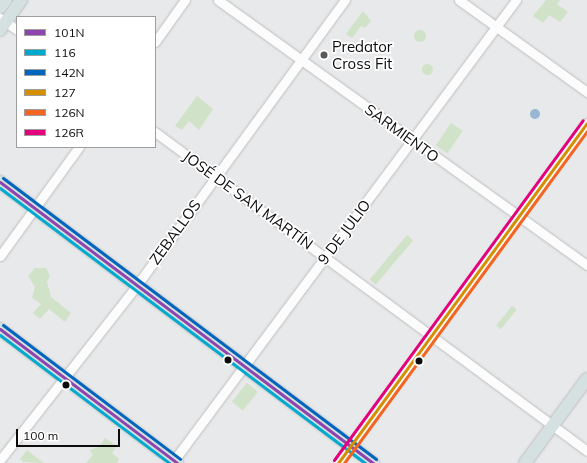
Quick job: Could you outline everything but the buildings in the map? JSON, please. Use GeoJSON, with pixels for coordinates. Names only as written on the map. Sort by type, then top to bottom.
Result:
{"type":"FeatureCollection","features":[{"type":"Feature","properties":{"kind":"main road"},"geometry":{"type":"LineString","coordinates":[[0,8],[6,0]]}},
{"type":"Feature","properties":{"kind":"main road"},"geometry":{"type":"LineString","coordinates":[[2,23],[21,0]]}},
{"type":"Feature","properties":{"kind":"main road"},"geometry":{"type":"LineString","coordinates":[[0,182],[374,463]]}},
{"type":"Feature","properties":{"kind":"main road"},"geometry":{"type":"LineString","coordinates":[[0,328],[174,462]]}},
{"type":"Feature","properties":{"kind":"main road"},"geometry":{"type":"LineString","coordinates":[[525,463],[587,379]]}},
{"type":"Feature","properties":{"kind":"street"},"geometry":{"type":"LineString","coordinates":[[156,41],[185,0]]}},
{"type":"Feature","properties":{"kind":"street","name":"SARMIENTO"},"geometry":{"type":"LineString","coordinates":[[218,0],[587,265]]}},
{"type":"Feature","properties":{"kind":"street","name":"ZEBALLOS"},"geometry":{"type":"LineString","coordinates":[[0,460],[137,285],[345,0]]}},
{"type":"Feature","properties":{"kind":"street"},"geometry":{"type":"LineString","coordinates":[[459,0],[587,92]]}},
{"type":"Feature","properties":{"kind":"street","name":"9 DE JULIO"},"geometry":{"type":"LineString","coordinates":[[174,462],[516,0]]}},
{"type":"Feature","properties":{"kind":"street"},"geometry":{"type":"LineString","coordinates":[[2,23],[16,30]]}},
{"type":"Feature","properties":{"kind":"street"},"geometry":{"type":"LineString","coordinates":[[338,463],[587,123]]}},
{"type":"Feature","properties":{"kind":"street","name":"JOSÉ DE SAN MARTÍN"},"geometry":{"type":"LineString","coordinates":[[156,133],[587,451]]}},
{"type":"Feature","properties":{"kind":"street"},"geometry":{"type":"LineString","coordinates":[[0,256],[78,148]]}},
{"type":"Feature","properties":{"kind":"green space"},"geometry":{"type":"Polygon","coordinates":[[[546,0],[560,0],[557,4],[568,12],[560,22],[549,15],[543,23],[533,16],[546,0]]]}},
{"type":"Feature","properties":{"kind":"green space"},"geometry":{"type":"Polygon","coordinates":[[[363,11],[371,21],[365,28],[361,26],[352,38],[346,34],[363,11]]]}},
{"type":"Feature","properties":{"kind":"green space"},"geometry":{"type":"Polygon","coordinates":[[[418,30],[422,30],[426,36],[422,42],[418,42],[414,38],[414,34],[418,30]]]}},
{"type":"Feature","properties":{"kind":"green space"},"geometry":{"type":"Polygon","coordinates":[[[427,63],[431,65],[433,69],[431,73],[427,75],[423,73],[421,69],[423,65],[427,63]]]}},
{"type":"Feature","properties":{"kind":"green space"},"geometry":{"type":"Polygon","coordinates":[[[197,96],[213,109],[199,130],[189,121],[182,130],[175,126],[197,96]]]}},
{"type":"Feature","properties":{"kind":"green space"},"geometry":{"type":"Polygon","coordinates":[[[451,123],[463,131],[448,153],[436,145],[451,123]]]}},
{"type":"Feature","properties":{"kind":"green space"},"geometry":{"type":"Polygon","coordinates":[[[407,235],[413,240],[376,285],[370,279],[407,235]]]}},
{"type":"Feature","properties":{"kind":"green space"},"geometry":{"type":"Polygon","coordinates":[[[35,268],[46,268],[50,276],[47,282],[51,297],[71,313],[65,322],[49,309],[40,319],[33,313],[41,304],[32,298],[35,287],[28,276],[35,268]]]}},
{"type":"Feature","properties":{"kind":"green space"},"geometry":{"type":"Polygon","coordinates":[[[512,306],[517,310],[501,329],[496,325],[512,306]]]}},
{"type":"Feature","properties":{"kind":"green space"},"geometry":{"type":"Polygon","coordinates":[[[247,383],[258,392],[243,410],[232,402],[247,383]]]}},
{"type":"Feature","properties":{"kind":"green space"},"geometry":{"type":"Polygon","coordinates":[[[105,438],[117,446],[112,453],[119,459],[117,463],[86,463],[93,455],[90,450],[99,447],[105,438]]]}},
{"type":"Feature","properties":{"kind":"green space"},"geometry":{"type":"Polygon","coordinates":[[[27,450],[44,463],[23,462],[20,459],[27,450]]]}},
{"type":"Feature","properties":{"kind":"water"},"geometry":{"type":"Polygon","coordinates":[[[535,109],[540,114],[535,119],[530,114],[535,109]]]}},
{"type":"Feature","properties":{"kind":"transit line","name":"126R"},"geometry":{"type":"LineString","coordinates":[[334,460],[583,120]]}},
{"type":"Feature","properties":{"kind":"transit line","name":"127"},"geometry":{"type":"LineString","coordinates":[[338,463],[587,123]]}},
{"type":"Feature","properties":{"kind":"transit line","name":"126N"},"geometry":{"type":"LineString","coordinates":[[344,463],[587,131]]}},
{"type":"Feature","properties":{"kind":"transit line","name":"142N"},"geometry":{"type":"LineString","coordinates":[[3,178],[376,459]]}},
{"type":"Feature","properties":{"kind":"transit line","name":"101N"},"geometry":{"type":"LineString","coordinates":[[0,182],[373,463]]}},
{"type":"Feature","properties":{"kind":"transit line","name":"116"},"geometry":{"type":"LineString","coordinates":[[0,188],[365,463]]}},
{"type":"Feature","properties":{"kind":"transit line","name":"142N"},"geometry":{"type":"LineString","coordinates":[[3,325],[180,459]]}},
{"type":"Feature","properties":{"kind":"transit line","name":"101N"},"geometry":{"type":"LineString","coordinates":[[0,329],[177,463]]}},
{"type":"Feature","properties":{"kind":"transit line","name":"116"},"geometry":{"type":"LineString","coordinates":[[0,335],[169,463]]}},
{"type":"Feature","properties":{"kind":"place","name":"Predator Cross Fit"},"geometry":{"type":"Point","coordinates":[324,55]}}]}
